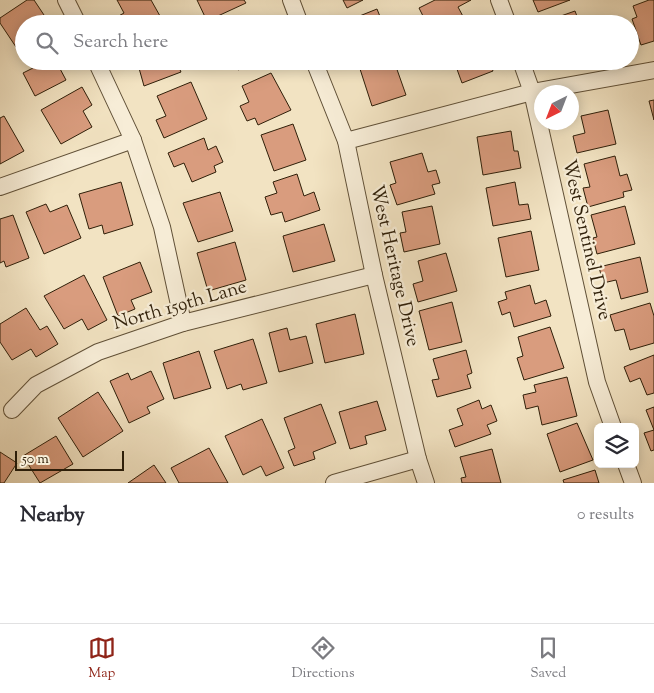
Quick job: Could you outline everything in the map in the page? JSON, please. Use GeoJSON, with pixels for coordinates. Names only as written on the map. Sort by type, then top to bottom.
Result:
{"type":"FeatureCollection","features":[{"type":"Feature","properties":{"kind":"street"},"geometry":{"type":"LineString","coordinates":[[66,0],[74,15]]}},
{"type":"Feature","properties":{"kind":"street"},"geometry":{"type":"LineString","coordinates":[[291,0],[297,15]]}},
{"type":"Feature","properties":{"kind":"street"},"geometry":{"type":"LineString","coordinates":[[499,0],[505,15]]}},
{"type":"Feature","properties":{"kind":"street"},"geometry":{"type":"LineString","coordinates":[[100,70],[133,140],[162,228],[182,323]]}},
{"type":"Feature","properties":{"kind":"street","name":"West Heritage Drive"},"geometry":{"type":"LineString","coordinates":[[318,70],[346,140],[374,274],[418,459],[426,483]]}},
{"type":"Feature","properties":{"kind":"street","name":"West Sentinel Drive"},"geometry":{"type":"LineString","coordinates":[[524,70],[532,92],[597,382],[612,423]]}},
{"type":"Feature","properties":{"kind":"street"},"geometry":{"type":"LineString","coordinates":[[346,140],[532,92],[654,70]]}},
{"type":"Feature","properties":{"kind":"street"},"geometry":{"type":"LineString","coordinates":[[0,187],[133,140]]}},
{"type":"Feature","properties":{"kind":"street","name":"North 159th Lane"},"geometry":{"type":"LineString","coordinates":[[12,410],[36,385],[98,352],[182,323],[374,274]]}},
{"type":"Feature","properties":{"kind":"street"},"geometry":{"type":"LineString","coordinates":[[334,483],[418,459]]}},
{"type":"Feature","properties":{"kind":"street"},"geometry":{"type":"LineString","coordinates":[[627,468],[633,483]]}},
{"type":"Feature","properties":{"kind":"building"},"geometry":{"type":"Polygon","coordinates":[[[27,0],[34,0],[44,15],[15,15],[15,46],[0,23],[0,18],[27,0]]]}},
{"type":"Feature","properties":{"kind":"building"},"geometry":{"type":"Polygon","coordinates":[[[117,0],[151,0],[159,15],[120,15],[124,13],[117,0]]]}},
{"type":"Feature","properties":{"kind":"building"},"geometry":{"type":"Polygon","coordinates":[[[197,0],[244,0],[246,3],[220,15],[204,15],[197,0]]]}},
{"type":"Feature","properties":{"kind":"building"},"geometry":{"type":"Polygon","coordinates":[[[343,0],[363,0],[347,8],[343,0]]]}},
{"type":"Feature","properties":{"kind":"building"},"geometry":{"type":"Polygon","coordinates":[[[435,0],[471,0],[458,7],[462,15],[422,15],[419,8],[435,0]]]}},
{"type":"Feature","properties":{"kind":"building"},"geometry":{"type":"Polygon","coordinates":[[[533,0],[570,0],[538,12],[533,0]]]}},
{"type":"Feature","properties":{"kind":"building"},"geometry":{"type":"Polygon","coordinates":[[[654,0],[654,41],[641,45],[639,39],[639,15],[636,15],[633,6],[654,0]]]}},
{"type":"Feature","properties":{"kind":"building"},"geometry":{"type":"Polygon","coordinates":[[[377,9],[379,15],[362,15],[377,9]]]}},
{"type":"Feature","properties":{"kind":"building"},"geometry":{"type":"Polygon","coordinates":[[[575,11],[577,15],[564,15],[575,11]]]}},
{"type":"Feature","properties":{"kind":"building"},"geometry":{"type":"Polygon","coordinates":[[[29,70],[61,70],[66,80],[35,96],[23,73],[29,70]]]}},
{"type":"Feature","properties":{"kind":"building"},"geometry":{"type":"Polygon","coordinates":[[[140,70],[180,70],[181,72],[144,86],[140,70]]]}},
{"type":"Feature","properties":{"kind":"building"},"geometry":{"type":"Polygon","coordinates":[[[360,70],[397,70],[406,95],[372,106],[360,70]]]}},
{"type":"Feature","properties":{"kind":"building"},"geometry":{"type":"Polygon","coordinates":[[[457,70],[493,70],[493,71],[462,83],[457,70]]]}},
{"type":"Feature","properties":{"kind":"building"},"geometry":{"type":"Polygon","coordinates":[[[271,73],[291,110],[258,125],[255,118],[247,121],[240,106],[249,102],[242,86],[271,73]]]}},
{"type":"Feature","properties":{"kind":"building"},"geometry":{"type":"Polygon","coordinates":[[[191,82],[207,119],[164,138],[156,120],[166,116],[157,96],[191,82]]]}},
{"type":"Feature","properties":{"kind":"building"},"geometry":{"type":"Polygon","coordinates":[[[82,87],[92,105],[83,111],[92,127],[61,144],[41,110],[82,87]]]}},
{"type":"Feature","properties":{"kind":"building"},"geometry":{"type":"Polygon","coordinates":[[[654,100],[654,120],[649,101],[654,100]]]}},
{"type":"Feature","properties":{"kind":"building"},"geometry":{"type":"Polygon","coordinates":[[[608,110],[616,144],[577,153],[573,136],[585,133],[581,116],[608,110]]]}},
{"type":"Feature","properties":{"kind":"building"},"geometry":{"type":"Polygon","coordinates":[[[4,116],[24,151],[0,164],[0,118],[4,116]]]}},
{"type":"Feature","properties":{"kind":"building"},"geometry":{"type":"Polygon","coordinates":[[[293,124],[306,160],[274,171],[261,135],[293,124]]]}},
{"type":"Feature","properties":{"kind":"building"},"geometry":{"type":"Polygon","coordinates":[[[511,131],[514,151],[518,151],[521,168],[483,175],[477,137],[511,131]]]}},
{"type":"Feature","properties":{"kind":"building"},"geometry":{"type":"Polygon","coordinates":[[[204,138],[208,150],[216,146],[223,162],[214,166],[216,172],[192,182],[184,163],[174,167],[168,153],[204,138]]]}},
{"type":"Feature","properties":{"kind":"building"},"geometry":{"type":"Polygon","coordinates":[[[422,153],[428,172],[436,170],[440,183],[432,185],[435,194],[397,205],[390,185],[396,183],[390,162],[422,153]]]}},
{"type":"Feature","properties":{"kind":"building"},"geometry":{"type":"Polygon","coordinates":[[[615,156],[620,176],[627,174],[632,190],[623,192],[624,197],[588,207],[583,188],[590,187],[584,164],[615,156]]]}},
{"type":"Feature","properties":{"kind":"building"},"geometry":{"type":"Polygon","coordinates":[[[297,174],[304,196],[314,192],[320,210],[285,222],[282,212],[271,215],[265,197],[277,193],[273,182],[297,174]]]}},
{"type":"Feature","properties":{"kind":"building"},"geometry":{"type":"Polygon","coordinates":[[[121,182],[133,225],[104,234],[102,225],[89,229],[79,194],[121,182]]]}},
{"type":"Feature","properties":{"kind":"building"},"geometry":{"type":"Polygon","coordinates":[[[515,182],[519,205],[528,204],[531,219],[493,226],[486,188],[515,182]]]}},
{"type":"Feature","properties":{"kind":"building"},"geometry":{"type":"Polygon","coordinates":[[[220,192],[233,231],[198,242],[183,203],[220,192]]]}},
{"type":"Feature","properties":{"kind":"building"},"geometry":{"type":"Polygon","coordinates":[[[46,204],[50,212],[67,205],[81,238],[44,254],[26,212],[46,204]]]}},
{"type":"Feature","properties":{"kind":"building"},"geometry":{"type":"Polygon","coordinates":[[[432,206],[440,244],[404,252],[400,233],[406,232],[402,212],[432,206]]]}},
{"type":"Feature","properties":{"kind":"building"},"geometry":{"type":"Polygon","coordinates":[[[625,206],[635,244],[597,254],[593,238],[597,237],[591,215],[625,206]]]}},
{"type":"Feature","properties":{"kind":"building"},"geometry":{"type":"Polygon","coordinates":[[[13,215],[29,258],[6,267],[4,261],[0,263],[0,219],[13,215]]]}},
{"type":"Feature","properties":{"kind":"building"},"geometry":{"type":"Polygon","coordinates":[[[324,224],[335,261],[293,272],[283,236],[324,224]]]}},
{"type":"Feature","properties":{"kind":"building"},"geometry":{"type":"Polygon","coordinates":[[[531,231],[539,270],[506,277],[498,238],[531,231]]]}},
{"type":"Feature","properties":{"kind":"building"},"geometry":{"type":"Polygon","coordinates":[[[235,242],[246,280],[208,291],[197,253],[235,242]]]}},
{"type":"Feature","properties":{"kind":"building"},"geometry":{"type":"Polygon","coordinates":[[[446,253],[457,291],[418,302],[413,284],[423,281],[418,261],[446,253]]]}},
{"type":"Feature","properties":{"kind":"building"},"geometry":{"type":"Polygon","coordinates":[[[640,257],[648,292],[621,299],[616,280],[603,283],[599,267],[640,257]]]}},
{"type":"Feature","properties":{"kind":"building"},"geometry":{"type":"Polygon","coordinates":[[[140,262],[152,292],[131,300],[135,309],[118,316],[103,277],[140,262]]]}},
{"type":"Feature","properties":{"kind":"building"},"geometry":{"type":"Polygon","coordinates":[[[84,275],[107,320],[88,330],[82,319],[64,329],[44,296],[84,275]]]}},
{"type":"Feature","properties":{"kind":"building"},"geometry":{"type":"Polygon","coordinates":[[[530,285],[535,304],[546,300],[551,316],[514,327],[510,312],[502,315],[498,302],[507,299],[505,292],[530,285]]]}},
{"type":"Feature","properties":{"kind":"building"},"geometry":{"type":"Polygon","coordinates":[[[452,302],[462,342],[429,350],[419,311],[452,302]]]}},
{"type":"Feature","properties":{"kind":"building"},"geometry":{"type":"Polygon","coordinates":[[[650,303],[654,316],[654,343],[630,350],[624,329],[615,331],[610,315],[650,303]]]}},
{"type":"Feature","properties":{"kind":"building"},"geometry":{"type":"Polygon","coordinates":[[[26,308],[40,330],[47,326],[58,344],[36,357],[31,349],[12,360],[0,342],[0,324],[26,308]]]}},
{"type":"Feature","properties":{"kind":"building"},"geometry":{"type":"Polygon","coordinates":[[[355,314],[364,354],[325,363],[316,324],[355,314]]]}},
{"type":"Feature","properties":{"kind":"building"},"geometry":{"type":"Polygon","coordinates":[[[550,327],[564,368],[524,380],[517,358],[523,356],[518,337],[550,327]]]}},
{"type":"Feature","properties":{"kind":"building"},"geometry":{"type":"Polygon","coordinates":[[[287,328],[290,340],[306,336],[313,363],[279,372],[269,333],[287,328]]]}},
{"type":"Feature","properties":{"kind":"building"},"geometry":{"type":"Polygon","coordinates":[[[253,339],[267,383],[243,390],[241,384],[227,389],[214,351],[253,339]]]}},
{"type":"Feature","properties":{"kind":"building"},"geometry":{"type":"Polygon","coordinates":[[[466,350],[472,373],[467,375],[471,388],[437,397],[432,380],[439,379],[433,359],[466,350]]]}},
{"type":"Feature","properties":{"kind":"building"},"geometry":{"type":"Polygon","coordinates":[[[199,351],[211,388],[174,399],[163,363],[199,351]]]}},
{"type":"Feature","properties":{"kind":"building"},"geometry":{"type":"Polygon","coordinates":[[[654,355],[654,393],[647,395],[640,378],[630,382],[624,367],[654,355]]]}},
{"type":"Feature","properties":{"kind":"building"},"geometry":{"type":"Polygon","coordinates":[[[151,371],[164,399],[147,407],[150,413],[129,423],[110,381],[128,373],[131,380],[151,371]]]}},
{"type":"Feature","properties":{"kind":"building"},"geometry":{"type":"Polygon","coordinates":[[[567,377],[577,416],[542,425],[538,406],[526,409],[523,395],[536,392],[534,385],[567,377]]]}},
{"type":"Feature","properties":{"kind":"building"},"geometry":{"type":"Polygon","coordinates":[[[98,392],[123,431],[83,457],[58,418],[98,392]]]}},
{"type":"Feature","properties":{"kind":"building"},"geometry":{"type":"Polygon","coordinates":[[[479,400],[482,409],[491,405],[497,421],[487,425],[491,434],[455,447],[449,430],[463,425],[457,409],[479,400]]]}},
{"type":"Feature","properties":{"kind":"building"},"geometry":{"type":"Polygon","coordinates":[[[377,401],[386,430],[365,436],[367,444],[350,449],[339,412],[377,401]]]}},
{"type":"Feature","properties":{"kind":"building"},"geometry":{"type":"Polygon","coordinates":[[[321,404],[336,443],[313,452],[315,459],[294,466],[288,451],[295,448],[284,418],[321,404]]]}},
{"type":"Feature","properties":{"kind":"building"},"geometry":{"type":"Polygon","coordinates":[[[654,407],[654,430],[646,410],[654,407]]]}},
{"type":"Feature","properties":{"kind":"building"},"geometry":{"type":"Polygon","coordinates":[[[262,419],[284,468],[266,476],[261,466],[243,475],[225,436],[262,419]]]}},
{"type":"Feature","properties":{"kind":"building"},"geometry":{"type":"Polygon","coordinates":[[[577,423],[593,460],[560,472],[547,434],[577,423]]]}},
{"type":"Feature","properties":{"kind":"building"},"geometry":{"type":"Polygon","coordinates":[[[654,430],[654,450],[651,451],[644,433],[654,430]]]}},
{"type":"Feature","properties":{"kind":"building"},"geometry":{"type":"Polygon","coordinates":[[[56,436],[73,464],[40,483],[23,456],[56,436]]]}},
{"type":"Feature","properties":{"kind":"building"},"geometry":{"type":"Polygon","coordinates":[[[209,448],[228,483],[179,483],[171,468],[209,448]]]}},
{"type":"Feature","properties":{"kind":"building"},"geometry":{"type":"Polygon","coordinates":[[[492,449],[501,483],[462,483],[461,478],[466,477],[460,457],[492,449]]]}},
{"type":"Feature","properties":{"kind":"building"},"geometry":{"type":"Polygon","coordinates":[[[0,452],[17,463],[4,483],[0,483],[0,452]]]}},
{"type":"Feature","properties":{"kind":"building"},"geometry":{"type":"Polygon","coordinates":[[[154,465],[166,483],[128,483],[154,465]]]}},
{"type":"Feature","properties":{"kind":"building"},"geometry":{"type":"Polygon","coordinates":[[[595,470],[599,483],[564,483],[563,480],[595,470]]]}}]}
